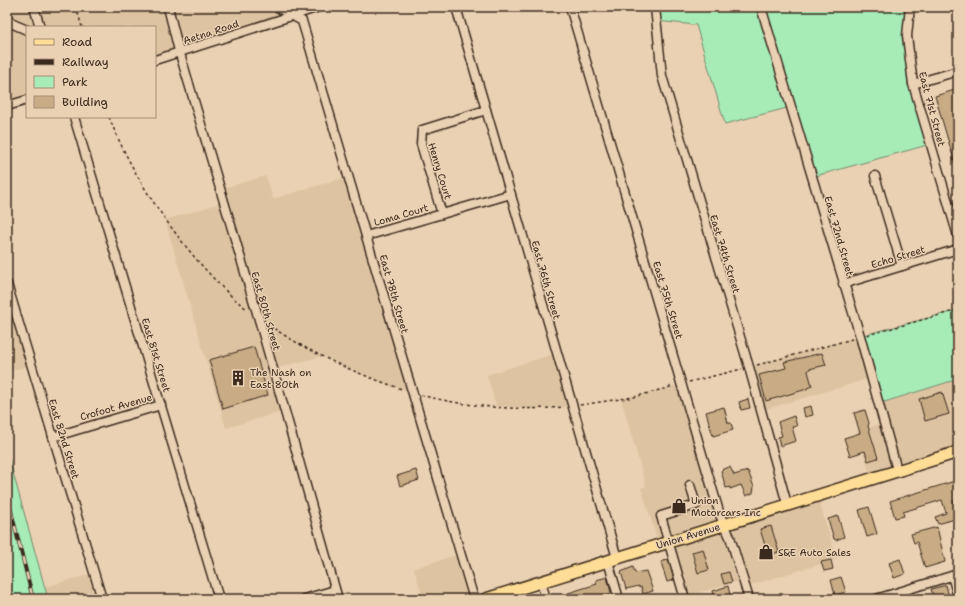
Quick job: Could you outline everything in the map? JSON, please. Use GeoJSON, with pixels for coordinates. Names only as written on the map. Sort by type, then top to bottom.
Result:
{"type":"FeatureCollection","features":[{"type":"Feature","properties":{"kind":"main road","name":"Union Avenue"},"geometry":{"type":"LineString","coordinates":[[486,599],[958,452]]}},
{"type":"Feature","properties":{"kind":"street"},"geometry":{"type":"LineString","coordinates":[[34,7],[40,26]]}},
{"type":"Feature","properties":{"kind":"street","name":"East 80th Street"},"geometry":{"type":"LineString","coordinates":[[168,7],[338,599]]}},
{"type":"Feature","properties":{"kind":"street"},"geometry":{"type":"LineString","coordinates":[[277,7],[294,15]]}},
{"type":"Feature","properties":{"kind":"street","name":"Aetna Road"},"geometry":{"type":"LineString","coordinates":[[156,60],[318,7]]}},
{"type":"Feature","properties":{"kind":"street","name":"East 76th Street"},"geometry":{"type":"LineString","coordinates":[[456,7],[511,194],[612,559],[619,599]]}},
{"type":"Feature","properties":{"kind":"street","name":"East 75th Street"},"geometry":{"type":"LineString","coordinates":[[570,7],[725,525],[749,599]]}},
{"type":"Feature","properties":{"kind":"street","name":"East 74th Street"},"geometry":{"type":"LineString","coordinates":[[655,7],[662,76],[749,367],[787,504]]}},
{"type":"Feature","properties":{"kind":"street","name":"East 72nd Street"},"geometry":{"type":"LineString","coordinates":[[762,7],[843,284],[860,336],[897,470]]}},
{"type":"Feature","properties":{"kind":"street","name":"East 71st Street"},"geometry":{"type":"LineString","coordinates":[[910,7],[907,36],[913,84],[956,221],[958,236]]}},
{"type":"Feature","properties":{"kind":"street","name":"East 78th Street"},"geometry":{"type":"LineString","coordinates":[[294,15],[302,22],[474,599]]}},
{"type":"Feature","properties":{"kind":"street"},"geometry":{"type":"LineString","coordinates":[[7,18],[13,24],[26,30]]}},
{"type":"Feature","properties":{"kind":"street"},"geometry":{"type":"LineString","coordinates":[[913,84],[958,71]]}},
{"type":"Feature","properties":{"kind":"street"},"geometry":{"type":"LineString","coordinates":[[7,106],[26,100]]}},
{"type":"Feature","properties":{"kind":"street","name":"Henry Court"},"geometry":{"type":"LineString","coordinates":[[442,214],[420,144],[422,130],[486,110]]}},
{"type":"Feature","properties":{"kind":"street","name":"East 81st Street"},"geometry":{"type":"LineString","coordinates":[[74,118],[220,599]]}},
{"type":"Feature","properties":{"kind":"street"},"geometry":{"type":"LineString","coordinates":[[875,176],[902,266]]}},
{"type":"Feature","properties":{"kind":"street","name":"Loma Court"},"geometry":{"type":"LineString","coordinates":[[366,236],[511,194]]}},
{"type":"Feature","properties":{"kind":"street","name":"Echo Street"},"geometry":{"type":"LineString","coordinates":[[843,284],[958,249]]}},
{"type":"Feature","properties":{"kind":"street","name":"East 82nd Street"},"geometry":{"type":"LineString","coordinates":[[7,284],[102,599]]}},
{"type":"Feature","properties":{"kind":"street","name":"Crofoot Avenue"},"geometry":{"type":"LineString","coordinates":[[53,436],[161,404]]}},
{"type":"Feature","properties":{"kind":"street"},"geometry":{"type":"LineString","coordinates":[[685,599],[661,516],[696,506],[690,485]]}},
{"type":"Feature","properties":{"kind":"street"},"geometry":{"type":"LineString","coordinates":[[876,599],[955,575],[958,596]]}},
{"type":"Feature","properties":{"kind":"street"},"geometry":{"type":"LineString","coordinates":[[541,582],[546,599]]}},
{"type":"Feature","properties":{"kind":"street"},"geometry":{"type":"LineString","coordinates":[[304,599],[335,590]]}},
{"type":"Feature","properties":{"kind":"path"},"geometry":{"type":"LineString","coordinates":[[76,7],[82,26]]}},
{"type":"Feature","properties":{"kind":"path"},"geometry":{"type":"LineString","coordinates":[[109,118],[128,160],[173,232],[210,275],[244,306]]}},
{"type":"Feature","properties":{"kind":"path"},"geometry":{"type":"LineString","coordinates":[[865,335],[958,310]]}},
{"type":"Feature","properties":{"kind":"path"},"geometry":{"type":"LineString","coordinates":[[267,323],[288,338],[323,356],[381,382],[405,390]]}},
{"type":"Feature","properties":{"kind":"path"},"geometry":{"type":"LineString","coordinates":[[755,365],[856,338]]}},
{"type":"Feature","properties":{"kind":"path"},"geometry":{"type":"LineString","coordinates":[[688,382],[742,369]]}},
{"type":"Feature","properties":{"kind":"path"},"geometry":{"type":"LineString","coordinates":[[577,405],[634,397],[678,385]]}},
{"type":"Feature","properties":{"kind":"path"},"geometry":{"type":"LineString","coordinates":[[418,394],[447,401],[490,406],[536,409],[568,407]]}},
{"type":"Feature","properties":{"kind":"shaded area"},"geometry":{"type":"Polygon","coordinates":[[[7,7],[319,7],[156,60],[156,26],[26,26],[26,100],[7,106],[7,7]]]}},
{"type":"Feature","properties":{"kind":"shaded area"},"geometry":{"type":"Polygon","coordinates":[[[266,176],[273,199],[349,176],[412,392],[381,382],[323,356],[273,369],[285,411],[226,428],[165,220],[224,202],[220,189],[266,176]]]}},
{"type":"Feature","properties":{"kind":"shaded area"},"geometry":{"type":"Polygon","coordinates":[[[7,284],[31,365],[7,372],[7,284]]]}},
{"type":"Feature","properties":{"kind":"shaded area"},"geometry":{"type":"Polygon","coordinates":[[[860,336],[871,378],[760,411],[749,367],[860,336]]]}},
{"type":"Feature","properties":{"kind":"shaded area"},"geometry":{"type":"Polygon","coordinates":[[[556,353],[572,406],[537,409],[496,406],[487,375],[556,353]]]}},
{"type":"Feature","properties":{"kind":"shaded area"},"geometry":{"type":"Polygon","coordinates":[[[958,379],[958,452],[871,478],[857,431],[883,423],[878,404],[958,379]]]}},
{"type":"Feature","properties":{"kind":"shaded area"},"geometry":{"type":"Polygon","coordinates":[[[683,384],[725,524],[817,495],[837,559],[745,587],[743,580],[684,597],[669,543],[659,545],[641,488],[646,486],[621,399],[683,384]]]}},
{"type":"Feature","properties":{"kind":"shaded area"},"geometry":{"type":"Polygon","coordinates":[[[460,554],[474,599],[423,599],[414,568],[460,554]]]}},
{"type":"Feature","properties":{"kind":"shaded area"},"geometry":{"type":"Polygon","coordinates":[[[94,573],[102,599],[48,599],[45,587],[94,573]]]}},
{"type":"Feature","properties":{"kind":"green space"},"geometry":{"type":"Polygon","coordinates":[[[655,7],[910,7],[907,36],[931,144],[812,177],[791,107],[725,124],[696,25],[656,21],[655,7]]]}},
{"type":"Feature","properties":{"kind":"green space"},"geometry":{"type":"Polygon","coordinates":[[[958,310],[958,379],[878,404],[860,336],[958,310]]]}},
{"type":"Feature","properties":{"kind":"green space"},"geometry":{"type":"Polygon","coordinates":[[[7,451],[48,599],[7,599],[7,451]]]}},
{"type":"Feature","properties":{"kind":"building"},"geometry":{"type":"Polygon","coordinates":[[[958,89],[958,167],[956,167],[935,96],[958,89]]]}},
{"type":"Feature","properties":{"kind":"building","name":"The Nash on East 80th"},"geometry":{"type":"Polygon","coordinates":[[[254,347],[268,395],[223,409],[209,360],[254,347]]]}},
{"type":"Feature","properties":{"kind":"building"},"geometry":{"type":"Polygon","coordinates":[[[822,353],[826,365],[809,369],[808,371],[812,386],[807,389],[766,401],[759,375],[786,368],[784,362],[822,353]]]}},
{"type":"Feature","properties":{"kind":"building"},"geometry":{"type":"Polygon","coordinates":[[[942,392],[949,414],[925,421],[919,399],[942,392]]]}},
{"type":"Feature","properties":{"kind":"building"},"geometry":{"type":"Polygon","coordinates":[[[748,399],[750,408],[741,410],[739,402],[748,399]]]}},
{"type":"Feature","properties":{"kind":"building"},"geometry":{"type":"Polygon","coordinates":[[[811,406],[813,415],[805,417],[803,408],[811,406]]]}},
{"type":"Feature","properties":{"kind":"building"},"geometry":{"type":"Polygon","coordinates":[[[724,407],[728,423],[731,423],[733,430],[713,436],[706,412],[724,407]]]}},
{"type":"Feature","properties":{"kind":"building"},"geometry":{"type":"Polygon","coordinates":[[[865,410],[869,423],[868,426],[878,458],[868,461],[865,451],[850,456],[844,438],[860,433],[854,413],[865,410]]]}},
{"type":"Feature","properties":{"kind":"building"},"geometry":{"type":"Polygon","coordinates":[[[794,416],[797,426],[792,427],[796,441],[780,446],[778,437],[782,436],[778,422],[794,416]]]}},
{"type":"Feature","properties":{"kind":"building"},"geometry":{"type":"Polygon","coordinates":[[[730,467],[734,475],[748,471],[754,487],[753,493],[746,496],[741,485],[730,489],[730,487],[726,488],[721,471],[730,467]]]}},
{"type":"Feature","properties":{"kind":"building"},"geometry":{"type":"Polygon","coordinates":[[[416,470],[419,480],[400,486],[397,476],[416,470]]]}},
{"type":"Feature","properties":{"kind":"building"},"geometry":{"type":"Polygon","coordinates":[[[958,480],[958,500],[953,501],[958,518],[938,524],[935,517],[946,513],[942,500],[903,512],[904,516],[895,518],[890,501],[958,480]]]}},
{"type":"Feature","properties":{"kind":"building"},"geometry":{"type":"Polygon","coordinates":[[[869,507],[877,534],[867,537],[859,510],[869,507]]]}},
{"type":"Feature","properties":{"kind":"building"},"geometry":{"type":"Polygon","coordinates":[[[838,516],[844,537],[836,540],[834,539],[828,519],[838,516]]]}},
{"type":"Feature","properties":{"kind":"building"},"geometry":{"type":"Polygon","coordinates":[[[771,526],[779,552],[768,555],[760,529],[771,526]]]}},
{"type":"Feature","properties":{"kind":"building"},"geometry":{"type":"Polygon","coordinates":[[[937,527],[945,562],[925,568],[917,542],[914,543],[911,534],[937,527]]]}},
{"type":"Feature","properties":{"kind":"building"},"geometry":{"type":"Polygon","coordinates":[[[703,549],[709,570],[698,573],[692,552],[703,549]]]}},
{"type":"Feature","properties":{"kind":"building"},"geometry":{"type":"Polygon","coordinates":[[[668,559],[674,580],[667,582],[661,562],[668,559]]]}},
{"type":"Feature","properties":{"kind":"building"},"geometry":{"type":"Polygon","coordinates":[[[900,559],[905,574],[894,578],[889,563],[900,559]]]}},
{"type":"Feature","properties":{"kind":"building"},"geometry":{"type":"Polygon","coordinates":[[[831,560],[833,569],[824,571],[821,562],[831,560]]]}},
{"type":"Feature","properties":{"kind":"building"},"geometry":{"type":"Polygon","coordinates":[[[633,567],[635,573],[646,571],[653,591],[643,594],[641,587],[639,588],[639,586],[626,589],[621,572],[633,567]]]}},
{"type":"Feature","properties":{"kind":"building"},"geometry":{"type":"Polygon","coordinates":[[[729,572],[732,582],[724,584],[721,574],[729,572]]]}},
{"type":"Feature","properties":{"kind":"building"},"geometry":{"type":"Polygon","coordinates":[[[607,577],[611,599],[569,599],[568,593],[597,584],[596,580],[607,577]]]}},
{"type":"Feature","properties":{"kind":"building"},"geometry":{"type":"Polygon","coordinates":[[[841,577],[846,592],[835,595],[831,580],[841,577]]]}},
{"type":"Feature","properties":{"kind":"building"},"geometry":{"type":"Polygon","coordinates":[[[946,585],[949,597],[934,599],[931,589],[946,585]]]}},
{"type":"Feature","properties":{"kind":"building"},"geometry":{"type":"Polygon","coordinates":[[[728,586],[730,595],[715,599],[713,591],[728,586]]]}},
{"type":"Feature","properties":{"kind":"railway"},"geometry":{"type":"LineString","coordinates":[[7,495],[33,599]]}},
{"type":"Feature","properties":{"kind":"place","name":"The Nash on East 80th"},"geometry":{"type":"Point","coordinates":[238,378]}},
{"type":"Feature","properties":{"kind":"place","name":"Union Motorcars Inc"},"geometry":{"type":"Point","coordinates":[679,506]}},
{"type":"Feature","properties":{"kind":"place","name":"S&E Auto Sales"},"geometry":{"type":"Point","coordinates":[766,552]}}]}
